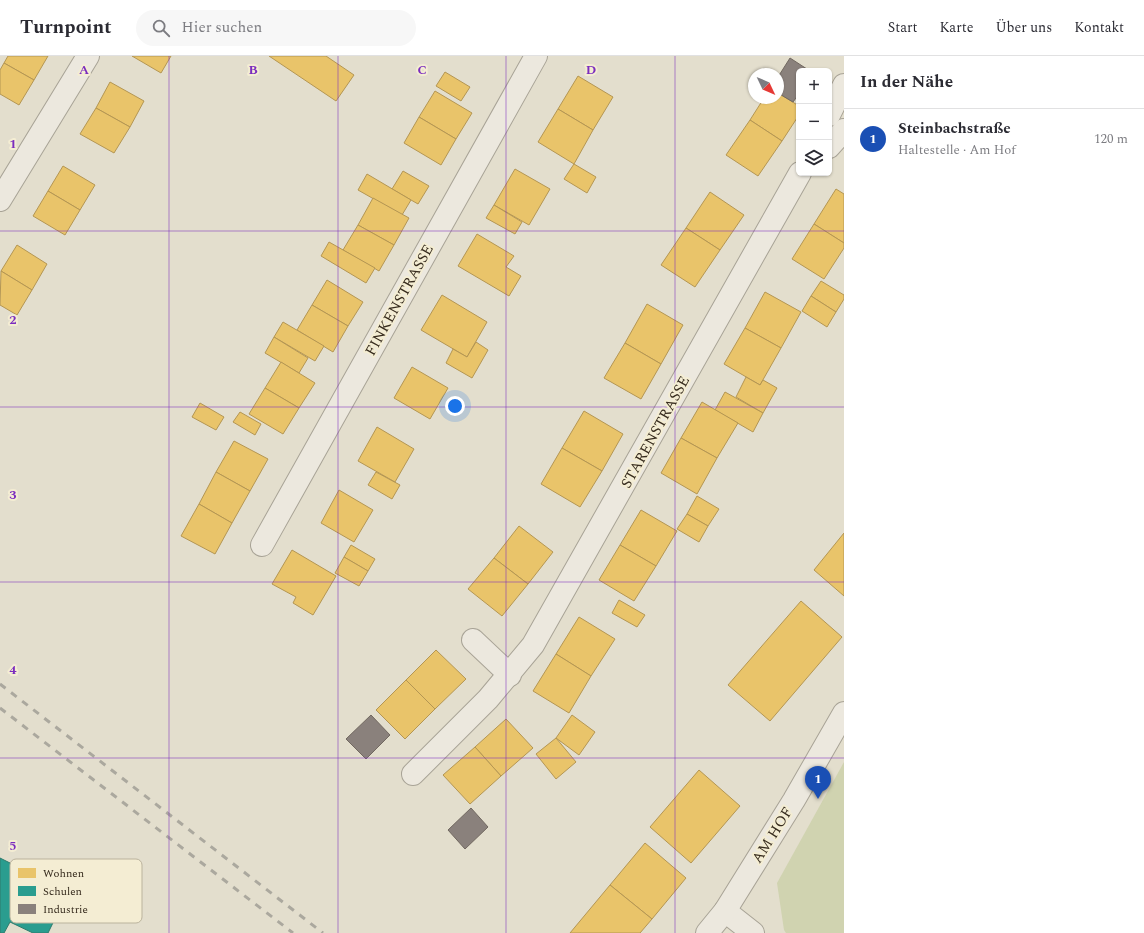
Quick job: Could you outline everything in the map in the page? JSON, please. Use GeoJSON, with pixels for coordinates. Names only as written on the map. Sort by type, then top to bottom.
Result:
{"type":"FeatureCollection","features":[{"type":"Feature","properties":{"kind":"street"},"geometry":{"type":"LineString","coordinates":[[0,200],[88,56]]}},
{"type":"Feature","properties":{"kind":"street","name":"FINKENSTRASSE"},"geometry":{"type":"LineString","coordinates":[[262,545],[536,56]]}},
{"type":"Feature","properties":{"kind":"street"},"geometry":{"type":"LineString","coordinates":[[832,109],[844,85]]}},
{"type":"Feature","properties":{"kind":"street"},"geometry":{"type":"LineString","coordinates":[[832,144],[844,130]]}},
{"type":"Feature","properties":{"kind":"street","name":"STARENSTRASSE"},"geometry":{"type":"LineString","coordinates":[[413,774],[510,674],[533,645],[800,177]]}},
{"type":"Feature","properties":{"kind":"street"},"geometry":{"type":"LineString","coordinates":[[473,640],[510,674]]}},
{"type":"Feature","properties":{"kind":"street","name":"AM HOF"},"geometry":{"type":"LineString","coordinates":[[707,933],[725,911],[794,800],[844,713]]}},
{"type":"Feature","properties":{"kind":"street"},"geometry":{"type":"LineString","coordinates":[[725,911],[753,933]]}},
{"type":"Feature","properties":{"kind":"green space"},"geometry":{"type":"Polygon","coordinates":[[[844,762],[844,933],[786,933],[784,930],[777,883],[844,762]]]}},
{"type":"Feature","properties":{"kind":"building: Wohnen"},"geometry":{"type":"Polygon","coordinates":[[[8,56],[48,56],[34,80],[4,63],[8,56]]]}},
{"type":"Feature","properties":{"kind":"building: Wohnen"},"geometry":{"type":"Polygon","coordinates":[[[132,56],[171,56],[161,73],[132,56]]]}},
{"type":"Feature","properties":{"kind":"building: Wohnen"},"geometry":{"type":"Polygon","coordinates":[[[269,56],[326,56],[354,75],[336,101],[269,56]]]}},
{"type":"Feature","properties":{"kind":"building: Wohnen"},"geometry":{"type":"Polygon","coordinates":[[[4,63],[34,80],[19,105],[0,94],[0,70],[4,63]]]}},
{"type":"Feature","properties":{"kind":"building: Wohnen"},"geometry":{"type":"Polygon","coordinates":[[[445,72],[470,87],[461,101],[436,86],[445,72]]]}},
{"type":"Feature","properties":{"kind":"building: Wohnen"},"geometry":{"type":"Polygon","coordinates":[[[578,76],[613,97],[593,130],[558,109],[578,76]]]}},
{"type":"Feature","properties":{"kind":"building: Wohnen"},"geometry":{"type":"Polygon","coordinates":[[[110,82],[144,101],[130,127],[96,108],[110,82]]]}},
{"type":"Feature","properties":{"kind":"building: Wohnen"},"geometry":{"type":"Polygon","coordinates":[[[435,91],[472,113],[456,139],[419,117],[435,91]]]}},
{"type":"Feature","properties":{"kind":"building: Wohnen"},"geometry":{"type":"Polygon","coordinates":[[[784,97],[796,104],[796,120],[782,141],[750,120],[760,104],[784,104],[784,97]]]}},
{"type":"Feature","properties":{"kind":"building: Wohnen"},"geometry":{"type":"Polygon","coordinates":[[[96,108],[130,127],[114,153],[80,134],[96,108]]]}},
{"type":"Feature","properties":{"kind":"building: Wohnen"},"geometry":{"type":"Polygon","coordinates":[[[558,109],[593,130],[574,164],[538,142],[558,109]]]}},
{"type":"Feature","properties":{"kind":"building: Wohnen"},"geometry":{"type":"Polygon","coordinates":[[[419,117],[456,139],[441,165],[404,143],[419,117]]]}},
{"type":"Feature","properties":{"kind":"building: Wohnen"},"geometry":{"type":"Polygon","coordinates":[[[750,120],[782,141],[758,176],[726,155],[750,120]]]}},
{"type":"Feature","properties":{"kind":"building: Wohnen"},"geometry":{"type":"Polygon","coordinates":[[[574,164],[596,177],[587,193],[564,179],[574,164]]]}},
{"type":"Feature","properties":{"kind":"building: Wohnen"},"geometry":{"type":"Polygon","coordinates":[[[63,166],[95,185],[80,210],[48,191],[63,166]]]}},
{"type":"Feature","properties":{"kind":"building: Wohnen"},"geometry":{"type":"Polygon","coordinates":[[[515,169],[550,189],[529,225],[494,205],[515,169]]]}},
{"type":"Feature","properties":{"kind":"building: Wohnen"},"geometry":{"type":"Polygon","coordinates":[[[403,171],[429,186],[418,204],[392,189],[403,171]]]}},
{"type":"Feature","properties":{"kind":"building: Wohnen"},"geometry":{"type":"Polygon","coordinates":[[[367,174],[411,200],[402,215],[358,190],[367,174]]]}},
{"type":"Feature","properties":{"kind":"building: Wohnen"},"geometry":{"type":"Polygon","coordinates":[[[836,189],[844,194],[844,243],[814,224],[836,189]]]}},
{"type":"Feature","properties":{"kind":"building: Wohnen"},"geometry":{"type":"Polygon","coordinates":[[[48,191],[80,210],[65,235],[33,216],[48,191]]]}},
{"type":"Feature","properties":{"kind":"building: Wohnen"},"geometry":{"type":"Polygon","coordinates":[[[710,192],[744,215],[720,250],[686,228],[710,192]]]}},
{"type":"Feature","properties":{"kind":"building: Wohnen"},"geometry":{"type":"Polygon","coordinates":[[[373,198],[409,218],[394,245],[358,225],[373,198]]]}},
{"type":"Feature","properties":{"kind":"building: Wohnen"},"geometry":{"type":"Polygon","coordinates":[[[494,205],[522,222],[515,234],[486,218],[494,205]]]}},
{"type":"Feature","properties":{"kind":"building: Wohnen"},"geometry":{"type":"Polygon","coordinates":[[[814,224],[844,243],[844,248],[824,279],[792,259],[814,224]]]}},
{"type":"Feature","properties":{"kind":"building: Wohnen"},"geometry":{"type":"Polygon","coordinates":[[[358,225],[394,245],[379,271],[343,250],[358,225]]]}},
{"type":"Feature","properties":{"kind":"building: Wohnen"},"geometry":{"type":"Polygon","coordinates":[[[686,228],[720,250],[695,287],[661,265],[686,228]]]}},
{"type":"Feature","properties":{"kind":"building: Wohnen"},"geometry":{"type":"Polygon","coordinates":[[[477,234],[514,256],[506,267],[521,276],[509,296],[458,266],[477,234]]]}},
{"type":"Feature","properties":{"kind":"building: Wohnen"},"geometry":{"type":"Polygon","coordinates":[[[329,242],[375,268],[366,283],[321,256],[329,242]]]}},
{"type":"Feature","properties":{"kind":"building: Wohnen"},"geometry":{"type":"Polygon","coordinates":[[[17,245],[47,264],[32,290],[1,271],[17,245]]]}},
{"type":"Feature","properties":{"kind":"building: Wohnen"},"geometry":{"type":"Polygon","coordinates":[[[1,271],[32,290],[17,315],[0,305],[1,271]]]}},
{"type":"Feature","properties":{"kind":"building: Wohnen"},"geometry":{"type":"Polygon","coordinates":[[[327,280],[363,302],[348,326],[312,305],[327,280]]]}},
{"type":"Feature","properties":{"kind":"building: Wohnen"},"geometry":{"type":"Polygon","coordinates":[[[821,281],[844,295],[844,299],[836,312],[811,296],[821,281]]]}},
{"type":"Feature","properties":{"kind":"building: Wohnen"},"geometry":{"type":"Polygon","coordinates":[[[765,292],[801,312],[781,348],[745,328],[765,292]]]}},
{"type":"Feature","properties":{"kind":"building: Wohnen"},"geometry":{"type":"Polygon","coordinates":[[[442,295],[487,322],[467,357],[421,330],[442,295]]]}},
{"type":"Feature","properties":{"kind":"building: Wohnen"},"geometry":{"type":"Polygon","coordinates":[[[811,296],[836,312],[827,327],[802,311],[811,296]]]}},
{"type":"Feature","properties":{"kind":"building: Wohnen"},"geometry":{"type":"Polygon","coordinates":[[[647,304],[683,325],[661,364],[625,343],[647,304]]]}},
{"type":"Feature","properties":{"kind":"building: Wohnen"},"geometry":{"type":"Polygon","coordinates":[[[312,305],[348,326],[333,352],[297,330],[312,305]]]}},
{"type":"Feature","properties":{"kind":"building: Wohnen"},"geometry":{"type":"Polygon","coordinates":[[[283,322],[324,346],[315,361],[274,337],[283,322]]]}},
{"type":"Feature","properties":{"kind":"building: Wohnen"},"geometry":{"type":"Polygon","coordinates":[[[745,328],[781,348],[760,385],[724,364],[745,328]]]}},
{"type":"Feature","properties":{"kind":"building: Wohnen"},"geometry":{"type":"Polygon","coordinates":[[[274,337],[308,358],[299,373],[265,353],[274,337]]]}},
{"type":"Feature","properties":{"kind":"building: Wohnen"},"geometry":{"type":"Polygon","coordinates":[[[476,342],[488,350],[472,378],[446,363],[453,349],[467,357],[476,342]]]}},
{"type":"Feature","properties":{"kind":"building: Wohnen"},"geometry":{"type":"Polygon","coordinates":[[[625,343],[661,364],[641,399],[604,378],[625,343]]]}},
{"type":"Feature","properties":{"kind":"building: Wohnen"},"geometry":{"type":"Polygon","coordinates":[[[281,362],[315,383],[299,408],[265,388],[281,362]]]}},
{"type":"Feature","properties":{"kind":"building: Wohnen"},"geometry":{"type":"Polygon","coordinates":[[[412,367],[448,388],[430,419],[394,398],[412,367]]]}},
{"type":"Feature","properties":{"kind":"building: Wohnen"},"geometry":{"type":"Polygon","coordinates":[[[746,377],[760,385],[763,380],[777,388],[763,413],[736,397],[746,377]]]}},
{"type":"Feature","properties":{"kind":"building: Wohnen"},"geometry":{"type":"Polygon","coordinates":[[[265,388],[299,408],[283,434],[249,414],[265,388]]]}},
{"type":"Feature","properties":{"kind":"building: Wohnen"},"geometry":{"type":"Polygon","coordinates":[[[725,392],[763,413],[753,432],[715,410],[725,392]]]}},
{"type":"Feature","properties":{"kind":"building: Wohnen"},"geometry":{"type":"Polygon","coordinates":[[[702,402],[738,423],[717,458],[681,438],[702,402]]]}},
{"type":"Feature","properties":{"kind":"building: Wohnen"},"geometry":{"type":"Polygon","coordinates":[[[200,403],[224,417],[216,430],[192,417],[200,403]]]}},
{"type":"Feature","properties":{"kind":"building: Wohnen"},"geometry":{"type":"Polygon","coordinates":[[[584,411],[623,434],[602,471],[562,448],[584,411]]]}},
{"type":"Feature","properties":{"kind":"building: Wohnen"},"geometry":{"type":"Polygon","coordinates":[[[240,412],[261,424],[255,435],[233,422],[240,412]]]}},
{"type":"Feature","properties":{"kind":"building: Wohnen"},"geometry":{"type":"Polygon","coordinates":[[[377,427],[414,449],[395,482],[358,461],[377,427]]]}},
{"type":"Feature","properties":{"kind":"building: Wohnen"},"geometry":{"type":"Polygon","coordinates":[[[681,438],[717,458],[697,494],[661,473],[681,438]]]}},
{"type":"Feature","properties":{"kind":"building: Wohnen"},"geometry":{"type":"Polygon","coordinates":[[[234,441],[268,459],[250,491],[216,472],[234,441]]]}},
{"type":"Feature","properties":{"kind":"building: Wohnen"},"geometry":{"type":"Polygon","coordinates":[[[562,448],[602,471],[580,507],[541,484],[562,448]]]}},
{"type":"Feature","properties":{"kind":"building: Wohnen"},"geometry":{"type":"Polygon","coordinates":[[[216,472],[250,491],[232,523],[199,504],[216,472]]]}},
{"type":"Feature","properties":{"kind":"building: Wohnen"},"geometry":{"type":"Polygon","coordinates":[[[376,472],[400,485],[392,499],[368,485],[376,472]]]}},
{"type":"Feature","properties":{"kind":"building: Wohnen"},"geometry":{"type":"Polygon","coordinates":[[[339,490],[373,510],[354,542],[321,523],[339,490]]]}},
{"type":"Feature","properties":{"kind":"building: Wohnen"},"geometry":{"type":"Polygon","coordinates":[[[697,496],[719,509],[708,526],[687,514],[697,496]]]}},
{"type":"Feature","properties":{"kind":"building: Wohnen"},"geometry":{"type":"Polygon","coordinates":[[[199,504],[232,523],[215,554],[181,536],[199,504]]]}},
{"type":"Feature","properties":{"kind":"building: Wohnen"},"geometry":{"type":"Polygon","coordinates":[[[641,510],[677,531],[656,566],[620,545],[641,510]]]}},
{"type":"Feature","properties":{"kind":"building: Wohnen"},"geometry":{"type":"Polygon","coordinates":[[[687,514],[708,526],[699,542],[677,529],[687,514]]]}},
{"type":"Feature","properties":{"kind":"building: Wohnen"},"geometry":{"type":"Polygon","coordinates":[[[519,526],[553,552],[528,584],[494,558],[519,526]]]}},
{"type":"Feature","properties":{"kind":"building: Wohnen"},"geometry":{"type":"Polygon","coordinates":[[[844,533],[844,596],[814,570],[844,533]]]}},
{"type":"Feature","properties":{"kind":"building: Wohnen"},"geometry":{"type":"Polygon","coordinates":[[[351,545],[375,559],[368,571],[344,557],[351,545]]]}},
{"type":"Feature","properties":{"kind":"building: Wohnen"},"geometry":{"type":"Polygon","coordinates":[[[620,545],[656,566],[634,601],[599,580],[620,545]]]}},
{"type":"Feature","properties":{"kind":"building: Wohnen"},"geometry":{"type":"Polygon","coordinates":[[[292,550],[336,576],[313,615],[293,603],[296,597],[272,584],[292,550]]]}},
{"type":"Feature","properties":{"kind":"building: Wohnen"},"geometry":{"type":"Polygon","coordinates":[[[344,557],[368,571],[359,586],[335,573],[344,557]]]}},
{"type":"Feature","properties":{"kind":"building: Wohnen"},"geometry":{"type":"Polygon","coordinates":[[[494,558],[528,584],[502,616],[468,589],[494,558]]]}},
{"type":"Feature","properties":{"kind":"building: Wohnen"},"geometry":{"type":"Polygon","coordinates":[[[619,600],[645,615],[637,627],[612,613],[619,600]]]}},
{"type":"Feature","properties":{"kind":"building: Wohnen"},"geometry":{"type":"Polygon","coordinates":[[[801,601],[842,637],[770,721],[728,685],[801,601]]]}},
{"type":"Feature","properties":{"kind":"building: Wohnen"},"geometry":{"type":"Polygon","coordinates":[[[579,617],[615,639],[591,676],[556,654],[579,617]]]}},
{"type":"Feature","properties":{"kind":"building: Wohnen"},"geometry":{"type":"Polygon","coordinates":[[[436,650],[466,679],[435,709],[406,680],[436,650]]]}},
{"type":"Feature","properties":{"kind":"building: Wohnen"},"geometry":{"type":"Polygon","coordinates":[[[556,654],[591,676],[569,713],[533,691],[556,654]]]}},
{"type":"Feature","properties":{"kind":"building: Wohnen"},"geometry":{"type":"Polygon","coordinates":[[[406,680],[435,709],[405,739],[376,710],[406,680]]]}},
{"type":"Feature","properties":{"kind":"building: Wohnen"},"geometry":{"type":"Polygon","coordinates":[[[572,715],[595,732],[579,755],[556,738],[572,715]]]}},
{"type":"Feature","properties":{"kind":"building: Wohnen"},"geometry":{"type":"Polygon","coordinates":[[[506,719],[533,748],[501,776],[475,747],[506,719]]]}},
{"type":"Feature","properties":{"kind":"building: Wohnen"},"geometry":{"type":"Polygon","coordinates":[[[556,738],[576,762],[556,779],[536,754],[556,738]]]}},
{"type":"Feature","properties":{"kind":"building: Wohnen"},"geometry":{"type":"Polygon","coordinates":[[[475,747],[501,776],[470,804],[443,775],[475,747]]]}},
{"type":"Feature","properties":{"kind":"building: Wohnen"},"geometry":{"type":"Polygon","coordinates":[[[699,770],[740,806],[691,863],[650,827],[699,770]]]}},
{"type":"Feature","properties":{"kind":"building: Wohnen"},"geometry":{"type":"Polygon","coordinates":[[[645,843],[686,878],[652,919],[610,885],[645,843]]]}},
{"type":"Feature","properties":{"kind":"building: Wohnen"},"geometry":{"type":"Polygon","coordinates":[[[610,885],[652,919],[640,933],[570,933],[610,885]]]}},
{"type":"Feature","properties":{"kind":"building: Schulen"},"geometry":{"type":"Polygon","coordinates":[[[0,858],[10,863],[10,922],[4,933],[0,933],[0,858]]]}},
{"type":"Feature","properties":{"kind":"building: Schulen"},"geometry":{"type":"Polygon","coordinates":[[[12,923],[53,923],[48,933],[33,933],[12,923]]]}},
{"type":"Feature","properties":{"kind":"building: Industrie"},"geometry":{"type":"Polygon","coordinates":[[[790,58],[805,68],[796,68],[796,98],[793,102],[784,97],[784,68],[790,58]]]}},
{"type":"Feature","properties":{"kind":"building: Industrie"},"geometry":{"type":"Polygon","coordinates":[[[371,715],[390,735],[366,759],[346,739],[371,715]]]}},
{"type":"Feature","properties":{"kind":"building: Industrie"},"geometry":{"type":"Polygon","coordinates":[[[471,808],[488,827],[465,849],[448,830],[471,808]]]}},
{"type":"Feature","properties":{"kind":"railway"},"geometry":{"type":"LineString","coordinates":[[0,684],[323,933]]}},
{"type":"Feature","properties":{"kind":"railway"},"geometry":{"type":"LineString","coordinates":[[0,708],[293,933]]}},
{"type":"Feature","properties":{"kind":"place","name":"Steinbachstraße"},"geometry":{"type":"Point","coordinates":[818,799]}}]}
